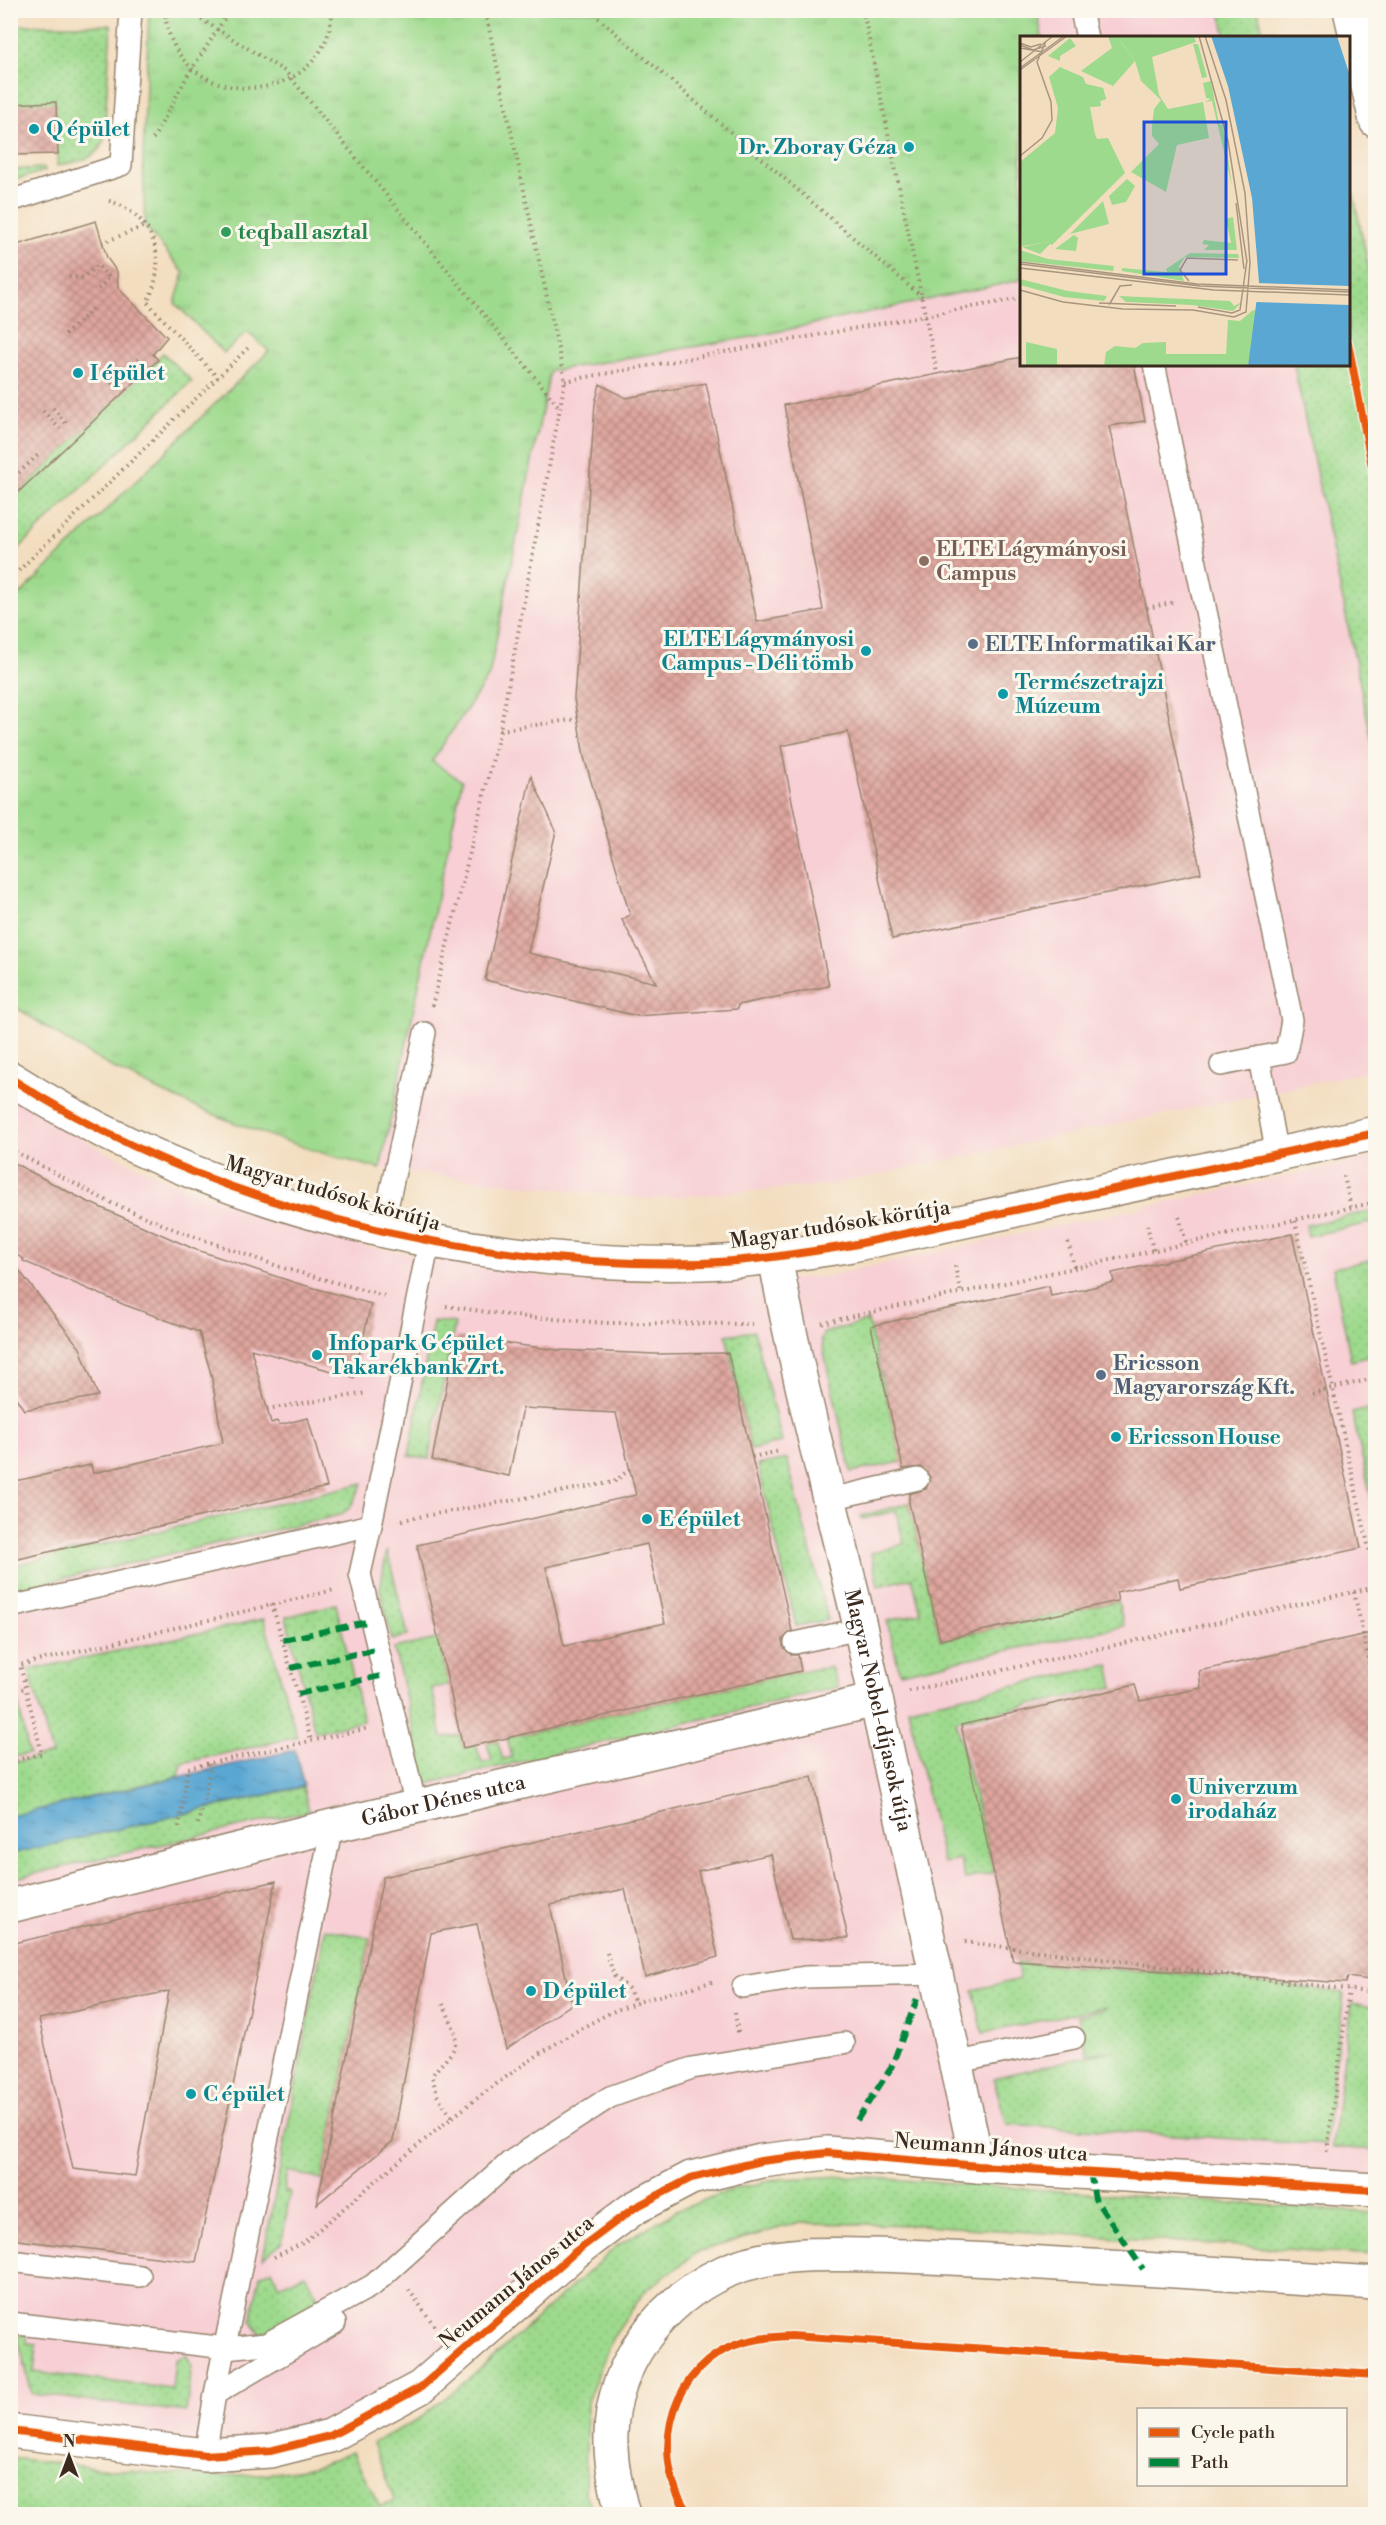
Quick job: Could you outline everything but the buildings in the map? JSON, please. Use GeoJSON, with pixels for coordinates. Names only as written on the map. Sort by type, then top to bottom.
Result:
{"type":"FeatureCollection","features":[{"type":"Feature","properties":{"kind":"street"},"geometry":{"type":"LineString","coordinates":[[1350,10],[1376,121]]}},
{"type":"Feature","properties":{"kind":"street","name":"Magyar tudósok körútja"},"geometry":{"type":"LineString","coordinates":[[10,1078],[108,1134],[189,1169],[278,1201],[429,1242],[544,1258],[631,1262],[704,1263],[775,1257],[984,1218],[1376,1133]]}},
{"type":"Feature","properties":{"kind":"street","name":"Magyar Nobel-díjasok útja"},"geometry":{"type":"LineString","coordinates":[[775,1257],[789,1334],[830,1499],[958,2062],[978,2166]]}},
{"type":"Feature","properties":{"kind":"street","name":"Gábor Dénes utca"},"geometry":{"type":"LineString","coordinates":[[10,1906],[416,1806],[876,1700]]}},
{"type":"Feature","properties":{"kind":"street","name":"Neumann János utca"},"geometry":{"type":"LineString","coordinates":[[12,2423],[205,2455],[270,2451],[330,2436],[421,2387],[575,2252],[634,2208],[691,2178],[761,2161],[827,2153],[978,2166],[1376,2190]]}},
{"type":"Feature","properties":{"kind":"street"},"geometry":{"type":"LineString","coordinates":[[623,2514],[612,2461],[611,2434],[615,2400],[625,2370],[644,2339],[664,2315],[690,2292],[724,2272],[754,2262],[789,2256],[928,2256],[1376,2283]]}},
{"type":"Feature","properties":{"kind":"lane"},"geometry":{"type":"LineString","coordinates":[[10,201],[120,165],[131,10]]}},
{"type":"Feature","properties":{"kind":"lane"},"geometry":{"type":"LineString","coordinates":[[1081,10],[1087,36]]}},
{"type":"Feature","properties":{"kind":"lane"},"geometry":{"type":"LineString","coordinates":[[1154,366],[1292,1020],[1286,1052],[1221,1065]]}},
{"type":"Feature","properties":{"kind":"lane"},"geometry":{"type":"LineString","coordinates":[[382,1231],[425,1033]]}},
{"type":"Feature","properties":{"kind":"lane"},"geometry":{"type":"LineString","coordinates":[[1259,1056],[1277,1155]]}},
{"type":"Feature","properties":{"kind":"lane"},"geometry":{"type":"LineString","coordinates":[[416,1806],[360,1574],[429,1242]]}},
{"type":"Feature","properties":{"kind":"lane"},"geometry":{"type":"LineString","coordinates":[[830,1499],[918,1479]]}},
{"type":"Feature","properties":{"kind":"lane"},"geometry":{"type":"LineString","coordinates":[[10,1607],[371,1525]]}},
{"type":"Feature","properties":{"kind":"lane"},"geometry":{"type":"LineString","coordinates":[[795,1643],[860,1629]]}},
{"type":"Feature","properties":{"kind":"lane"},"geometry":{"type":"LineString","coordinates":[[205,2455],[215,2394],[332,1826]]}},
{"type":"Feature","properties":{"kind":"lane"},"geometry":{"type":"LineString","coordinates":[[743,1987],[805,1977],[938,1974]]}},
{"type":"Feature","properties":{"kind":"lane"},"geometry":{"type":"LineString","coordinates":[[958,2062],[1074,2038]]}},
{"type":"Feature","properties":{"kind":"lane"},"geometry":{"type":"LineString","coordinates":[[10,2323],[226,2348],[266,2344],[373,2285],[511,2161],[610,2097],[692,2068],[843,2043]]}},
{"type":"Feature","properties":{"kind":"lane"},"geometry":{"type":"LineString","coordinates":[[10,2261],[140,2276]]}},
{"type":"Feature","properties":{"kind":"lane"},"geometry":{"type":"LineString","coordinates":[[215,2394],[335,2323]]}},
{"type":"Feature","properties":{"kind":"path"},"geometry":{"type":"LineString","coordinates":[[165,10],[166,23],[175,48],[192,69],[223,86],[240,90],[258,90],[291,78],[315,58],[329,31],[332,10]]}},
{"type":"Feature","properties":{"kind":"path"},"geometry":{"type":"LineString","coordinates":[[186,10],[291,78],[560,408]]}},
{"type":"Feature","properties":{"kind":"path"},"geometry":{"type":"LineString","coordinates":[[120,165],[143,158],[192,69],[230,10]]}},
{"type":"Feature","properties":{"kind":"path"},"geometry":{"type":"LineString","coordinates":[[425,1033],[500,730],[565,381],[485,10]]}},
{"type":"Feature","properties":{"kind":"path"},"geometry":{"type":"LineString","coordinates":[[589,10],[922,297]]}},
{"type":"Feature","properties":{"kind":"path"},"geometry":{"type":"LineString","coordinates":[[863,10],[937,374]]}},
{"type":"Feature","properties":{"kind":"path"},"geometry":{"type":"LineString","coordinates":[[10,80],[10,89]]}},
{"type":"Feature","properties":{"kind":"path"},"geometry":{"type":"LineString","coordinates":[[91,176],[99,198],[131,212],[145,226],[156,246],[159,272],[157,285],[147,302],[218,378]]}},
{"type":"Feature","properties":{"kind":"path"},"geometry":{"type":"LineString","coordinates":[[102,243],[145,226]]}},
{"type":"Feature","properties":{"kind":"path"},"geometry":{"type":"LineString","coordinates":[[69,277],[83,278],[97,265],[110,278],[98,290]]}},
{"type":"Feature","properties":{"kind":"path"},"geometry":{"type":"LineString","coordinates":[[565,381],[1020,298]]}},
{"type":"Feature","properties":{"kind":"path"},"geometry":{"type":"LineString","coordinates":[[65,335],[92,309]]}},
{"type":"Feature","properties":{"kind":"path"},"geometry":{"type":"LineString","coordinates":[[10,579],[250,346]]}},
{"type":"Feature","properties":{"kind":"path"},"geometry":{"type":"LineString","coordinates":[[111,384],[139,358]]}},
{"type":"Feature","properties":{"kind":"path"},"geometry":{"type":"LineString","coordinates":[[53,408],[66,423]]}},
{"type":"Feature","properties":{"kind":"path"},"geometry":{"type":"LineString","coordinates":[[43,411],[60,429]]}},
{"type":"Feature","properties":{"kind":"path"},"geometry":{"type":"LineString","coordinates":[[10,481],[38,455]]}},
{"type":"Feature","properties":{"kind":"path"},"geometry":{"type":"LineString","coordinates":[[500,730],[578,719]]}},
{"type":"Feature","properties":{"kind":"path"},"geometry":{"type":"LineString","coordinates":[[1343,1171],[1351,1208]]}},
{"type":"Feature","properties":{"kind":"path"},"geometry":{"type":"LineString","coordinates":[[1179,1217],[1186,1245]]}},
{"type":"Feature","properties":{"kind":"path"},"geometry":{"type":"LineString","coordinates":[[1295,1221],[1376,1580]]}},
{"type":"Feature","properties":{"kind":"path"},"geometry":{"type":"LineString","coordinates":[[1147,1224],[1154,1253]]}},
{"type":"Feature","properties":{"kind":"path"},"geometry":{"type":"LineString","coordinates":[[1068,1242],[1075,1270]]}},
{"type":"Feature","properties":{"kind":"path"},"geometry":{"type":"LineString","coordinates":[[955,1266],[961,1294]]}},
{"type":"Feature","properties":{"kind":"path"},"geometry":{"type":"LineString","coordinates":[[1312,1392],[1376,1378]]}},
{"type":"Feature","properties":{"kind":"path"},"geometry":{"type":"LineString","coordinates":[[267,1409],[399,1388]]}},
{"type":"Feature","properties":{"kind":"path"},"geometry":{"type":"LineString","coordinates":[[752,1457],[784,1451]]}},
{"type":"Feature","properties":{"kind":"path"},"geometry":{"type":"LineString","coordinates":[[371,1525],[614,1482],[630,1469]]}},
{"type":"Feature","properties":{"kind":"path"},"geometry":{"type":"LineString","coordinates":[[10,1761],[42,1754],[20,1665],[362,1583]]}},
{"type":"Feature","properties":{"kind":"path"},"geometry":{"type":"LineString","coordinates":[[908,1691],[1376,1587]]}},
{"type":"Feature","properties":{"kind":"path"},"geometry":{"type":"LineString","coordinates":[[1354,1592],[1376,1694]]}},
{"type":"Feature","properties":{"kind":"path"},"geometry":{"type":"LineString","coordinates":[[272,1604],[311,1740]]}},
{"type":"Feature","properties":{"kind":"path"},"geometry":{"type":"LineString","coordinates":[[10,1692],[26,1688]]}},
{"type":"Feature","properties":{"kind":"path"},"geometry":{"type":"LineString","coordinates":[[181,1815],[188,1768],[396,1722]]}},
{"type":"Feature","properties":{"kind":"path"},"geometry":{"type":"LineString","coordinates":[[200,1811],[210,1770],[209,1764]]}},
{"type":"Feature","properties":{"kind":"path"},"geometry":{"type":"LineString","coordinates":[[955,1941],[1376,1993]]}},
{"type":"Feature","properties":{"kind":"path"},"geometry":{"type":"LineString","coordinates":[[607,1953],[614,1976],[628,1989],[636,2004]]}},
{"type":"Feature","properties":{"kind":"path"},"geometry":{"type":"LineString","coordinates":[[241,2273],[303,2243],[452,2118],[522,2065],[604,2016],[717,1980]]}},
{"type":"Feature","properties":{"kind":"path"},"geometry":{"type":"LineString","coordinates":[[1328,2151],[1350,1990]]}},
{"type":"Feature","properties":{"kind":"path"},"geometry":{"type":"LineString","coordinates":[[443,2004],[456,2038],[454,2050],[440,2062],[432,2076],[437,2095],[452,2118]]}},
{"type":"Feature","properties":{"kind":"path"},"geometry":{"type":"LineString","coordinates":[[734,2012],[743,2058]]}},
{"type":"Feature","properties":{"kind":"path"},"geometry":{"type":"LineString","coordinates":[[416,2299],[437,2328]]}},
{"type":"Feature","properties":{"kind":"shaded area","name":"ELTE Lágymányosi Campus"},"geometry":{"type":"Polygon","coordinates":[[[470,11],[1220,11],[1226,36],[1020,36],[1020,366],[1294,366],[1375,756],[1375,1070],[828,1185],[649,1199],[380,1169],[462,781],[432,761],[489,676],[470,11]]]}},
{"type":"Feature","properties":{"kind":"shaded area"},"geometry":{"type":"Polygon","coordinates":[[[11,1098],[106,1152],[167,1180],[277,1221],[361,1246],[582,1282],[735,1281],[822,1277],[1375,1157],[1375,2178],[853,2149],[678,2177],[424,2378],[312,2435],[227,2447],[11,2428],[11,1098]]]}},
{"type":"Feature","properties":{"kind":"green space"},"geometry":{"type":"Polygon","coordinates":[[[149,11],[1037,11],[1042,36],[1020,36],[1020,280],[757,336],[550,371],[489,676],[432,761],[462,781],[380,1169],[278,1139],[179,1100],[102,1062],[11,1004],[11,603],[269,351],[247,332],[224,353],[175,303],[184,273],[145,226],[143,158],[149,11]]]}},
{"type":"Feature","properties":{"kind":"green space"},"geometry":{"type":"Polygon","coordinates":[[[1220,11],[1258,11],[1263,32],[1273,30],[1275,36],[1226,36],[1220,11]]]}},
{"type":"Feature","properties":{"kind":"green space"},"geometry":{"type":"Polygon","coordinates":[[[10,25],[111,25],[104,139],[92,156],[57,166],[58,153],[13,104],[10,25]]]}},
{"type":"Feature","properties":{"kind":"green space"},"geometry":{"type":"Polygon","coordinates":[[[44,168],[45,171],[11,181],[11,170],[44,168]]]}},
{"type":"Feature","properties":{"kind":"green space"},"geometry":{"type":"Polygon","coordinates":[[[1350,178],[1376,303],[1375,756],[1294,366],[1350,366],[1350,178]]]}},
{"type":"Feature","properties":{"kind":"green space"},"geometry":{"type":"Polygon","coordinates":[[[163,353],[192,381],[11,556],[11,501],[163,353]]]}},
{"type":"Feature","properties":{"kind":"green space"},"geometry":{"type":"Polygon","coordinates":[[[1375,1210],[1375,1222],[1308,1236],[1306,1225],[1375,1210]]]}},
{"type":"Feature","properties":{"kind":"green space"},"geometry":{"type":"Polygon","coordinates":[[[1375,1259],[1375,1355],[1351,1361],[1333,1268],[1375,1259]]]}},
{"type":"Feature","properties":{"kind":"green space"},"geometry":{"type":"Polygon","coordinates":[[[433,1321],[455,1323],[429,1459],[409,1456],[433,1321]]]}},
{"type":"Feature","properties":{"kind":"green space"},"geometry":{"type":"Polygon","coordinates":[[[868,1321],[902,1462],[851,1472],[821,1339],[824,1333],[868,1321]]]}},
{"type":"Feature","properties":{"kind":"green space"},"geometry":{"type":"Polygon","coordinates":[[[754,1331],[782,1442],[751,1450],[726,1335],[754,1331]]]}},
{"type":"Feature","properties":{"kind":"green space"},"geometry":{"type":"Polygon","coordinates":[[[1376,1407],[1375,1514],[1352,1413],[1376,1407]]]}},
{"type":"Feature","properties":{"kind":"green space"},"geometry":{"type":"Polygon","coordinates":[[[787,1459],[828,1620],[796,1626],[758,1465],[787,1459]]]}},
{"type":"Feature","properties":{"kind":"green space"},"geometry":{"type":"Polygon","coordinates":[[[363,1483],[350,1508],[340,1515],[12,1590],[11,1566],[363,1483]]]}},
{"type":"Feature","properties":{"kind":"green space"},"geometry":{"type":"Polygon","coordinates":[[[909,1503],[940,1640],[1118,1601],[1124,1626],[900,1673],[887,1621],[921,1613],[912,1578],[878,1586],[871,1553],[904,1544],[896,1511],[862,1519],[861,1516],[909,1503]]]}},
{"type":"Feature","properties":{"kind":"green space"},"geometry":{"type":"Polygon","coordinates":[[[387,1550],[408,1635],[392,1640],[380,1589],[387,1550]]]}},
{"type":"Feature","properties":{"kind":"green space"},"geometry":{"type":"Polygon","coordinates":[[[336,1604],[363,1721],[315,1732],[286,1617],[336,1604]]]}},
{"type":"Feature","properties":{"kind":"green space"},"geometry":{"type":"Polygon","coordinates":[[[264,1619],[297,1737],[182,1763],[179,1776],[11,1816],[10,1763],[52,1754],[29,1670],[264,1619]]]}},
{"type":"Feature","properties":{"kind":"green space"},"geometry":{"type":"Polygon","coordinates":[[[438,1639],[449,1685],[432,1688],[442,1738],[460,1735],[463,1748],[476,1745],[482,1763],[492,1761],[487,1743],[497,1740],[503,1759],[512,1757],[507,1738],[801,1671],[831,1667],[838,1687],[426,1784],[394,1648],[438,1639]]]}},
{"type":"Feature","properties":{"kind":"green space"},"geometry":{"type":"Polygon","coordinates":[[[1109,1665],[1114,1687],[956,1721],[994,1873],[965,1879],[960,1860],[943,1863],[908,1708],[1109,1665]]]}},
{"type":"Feature","properties":{"kind":"green space"},"geometry":{"type":"Polygon","coordinates":[[[11,1670],[29,1754],[10,1757],[11,1670]]]}},
{"type":"Feature","properties":{"kind":"green space"},"geometry":{"type":"Polygon","coordinates":[[[303,1787],[309,1811],[11,1879],[10,1854],[303,1787]]]}},
{"type":"Feature","properties":{"kind":"green space"},"geometry":{"type":"Polygon","coordinates":[[[325,1929],[370,1938],[322,2180],[288,2171],[284,2192],[290,2192],[282,2242],[263,2258],[325,1929]]]}},
{"type":"Feature","properties":{"kind":"green space"},"geometry":{"type":"Polygon","coordinates":[[[1017,1963],[1189,1974],[1344,1993],[1325,2145],[1007,2124],[993,2078],[1115,2050],[1087,2054],[1078,2016],[1105,2009],[1105,2007],[983,2033],[973,1990],[1020,1979],[1017,1963]]]}},
{"type":"Feature","properties":{"kind":"green space"},"geometry":{"type":"Polygon","coordinates":[[[1351,2004],[1375,2007],[1375,2150],[1332,2147],[1351,2004]]]}},
{"type":"Feature","properties":{"kind":"green space"},"geometry":{"type":"Polygon","coordinates":[[[846,2176],[1375,2213],[1375,2255],[924,2225],[797,2223],[700,2251],[644,2292],[612,2339],[587,2402],[585,2491],[594,2514],[11,2514],[11,2458],[124,2471],[200,2476],[276,2473],[313,2467],[352,2452],[380,2507],[394,2500],[373,2443],[420,2418],[468,2380],[618,2245],[676,2211],[730,2190],[779,2179],[846,2176]]]}},
{"type":"Feature","properties":{"kind":"green space"},"geometry":{"type":"Polygon","coordinates":[[[272,2270],[279,2286],[305,2274],[320,2301],[269,2333],[261,2334],[251,2320],[260,2275],[272,2270]]]}},
{"type":"Feature","properties":{"kind":"green space"},"geometry":{"type":"Polygon","coordinates":[[[21,2333],[25,2333],[27,2343],[37,2344],[34,2372],[172,2389],[175,2360],[186,2355],[192,2366],[186,2412],[32,2394],[18,2338],[21,2333]]]}},
{"type":"Feature","properties":{"kind":"water"},"geometry":{"type":"Polygon","coordinates":[[[295,1750],[304,1786],[11,1854],[11,1816],[295,1750]]]}},
{"type":"Feature","properties":{"kind":"marked path"},"geometry":{"type":"LineString","coordinates":[[283,1640],[371,1621]]}},
{"type":"Feature","properties":{"kind":"marked path"},"geometry":{"type":"LineString","coordinates":[[291,1668],[378,1649]]}},
{"type":"Feature","properties":{"kind":"marked path"},"geometry":{"type":"LineString","coordinates":[[298,1694],[385,1675]]}},
{"type":"Feature","properties":{"kind":"marked path"},"geometry":{"type":"LineString","coordinates":[[857,2120],[891,2068],[917,1999]]}},
{"type":"Feature","properties":{"kind":"marked path"},"geometry":{"type":"LineString","coordinates":[[1090,2172],[1095,2199],[1143,2269]]}},
{"type":"Feature","properties":{"kind":"cycle path"},"geometry":{"type":"LineString","coordinates":[[1350,353],[1376,487]]}},
{"type":"Feature","properties":{"kind":"cycle path"},"geometry":{"type":"LineString","coordinates":[[10,1078],[88,1123],[170,1162],[255,1195],[343,1221],[433,1241],[523,1255],[613,1262],[722,1262],[852,1245],[1376,1133]]}},
{"type":"Feature","properties":{"kind":"cycle path"},"geometry":{"type":"LineString","coordinates":[[10,2431],[205,2455],[270,2451],[330,2436],[421,2387],[575,2252],[634,2208],[691,2178],[761,2161],[827,2153],[978,2166],[1376,2190]]}},
{"type":"Feature","properties":{"kind":"cycle path"},"geometry":{"type":"LineString","coordinates":[[689,2514],[677,2493],[670,2470],[668,2446],[671,2422],[679,2399],[691,2379],[707,2361],[728,2348],[751,2341],[791,2336],[1376,2375]]}},
{"type":"Feature","properties":{"kind":"place","name":"Q épület"},"geometry":{"type":"Point","coordinates":[34,129]}},
{"type":"Feature","properties":{"kind":"place","name":"Dr. Zboray Géza"},"geometry":{"type":"Point","coordinates":[909,147]}},
{"type":"Feature","properties":{"kind":"place","name":"teqball asztal"},"geometry":{"type":"Point","coordinates":[226,232]}},
{"type":"Feature","properties":{"kind":"place","name":"I épület"},"geometry":{"type":"Point","coordinates":[78,373]}},
{"type":"Feature","properties":{"kind":"place","name":"ELTE Lágymányosi Campus"},"geometry":{"type":"Point","coordinates":[924,561]}},
{"type":"Feature","properties":{"kind":"place","name":"ELTE Informatikai Kar"},"geometry":{"type":"Point","coordinates":[973,644]}},
{"type":"Feature","properties":{"kind":"place","name":"ELTE Lágymányosi Campus - Déli tömb"},"geometry":{"type":"Point","coordinates":[866,651]}},
{"type":"Feature","properties":{"kind":"place","name":"Természetrajzi Múzeum"},"geometry":{"type":"Point","coordinates":[1003,694]}},
{"type":"Feature","properties":{"kind":"place","name":"Infopark G épület Takarékbank Zrt."},"geometry":{"type":"Point","coordinates":[317,1355]}},
{"type":"Feature","properties":{"kind":"place","name":"Ericsson Magyarország Kft."},"geometry":{"type":"Point","coordinates":[1101,1375]}},
{"type":"Feature","properties":{"kind":"place","name":"Ericsson House"},"geometry":{"type":"Point","coordinates":[1116,1437]}},
{"type":"Feature","properties":{"kind":"place","name":"E épület"},"geometry":{"type":"Point","coordinates":[647,1519]}},
{"type":"Feature","properties":{"kind":"place","name":"Univerzum irodaház"},"geometry":{"type":"Point","coordinates":[1176,1799]}},
{"type":"Feature","properties":{"kind":"place","name":"D épület"},"geometry":{"type":"Point","coordinates":[531,1991]}},
{"type":"Feature","properties":{"kind":"place","name":"C épület"},"geometry":{"type":"Point","coordinates":[191,2094]}}]}
